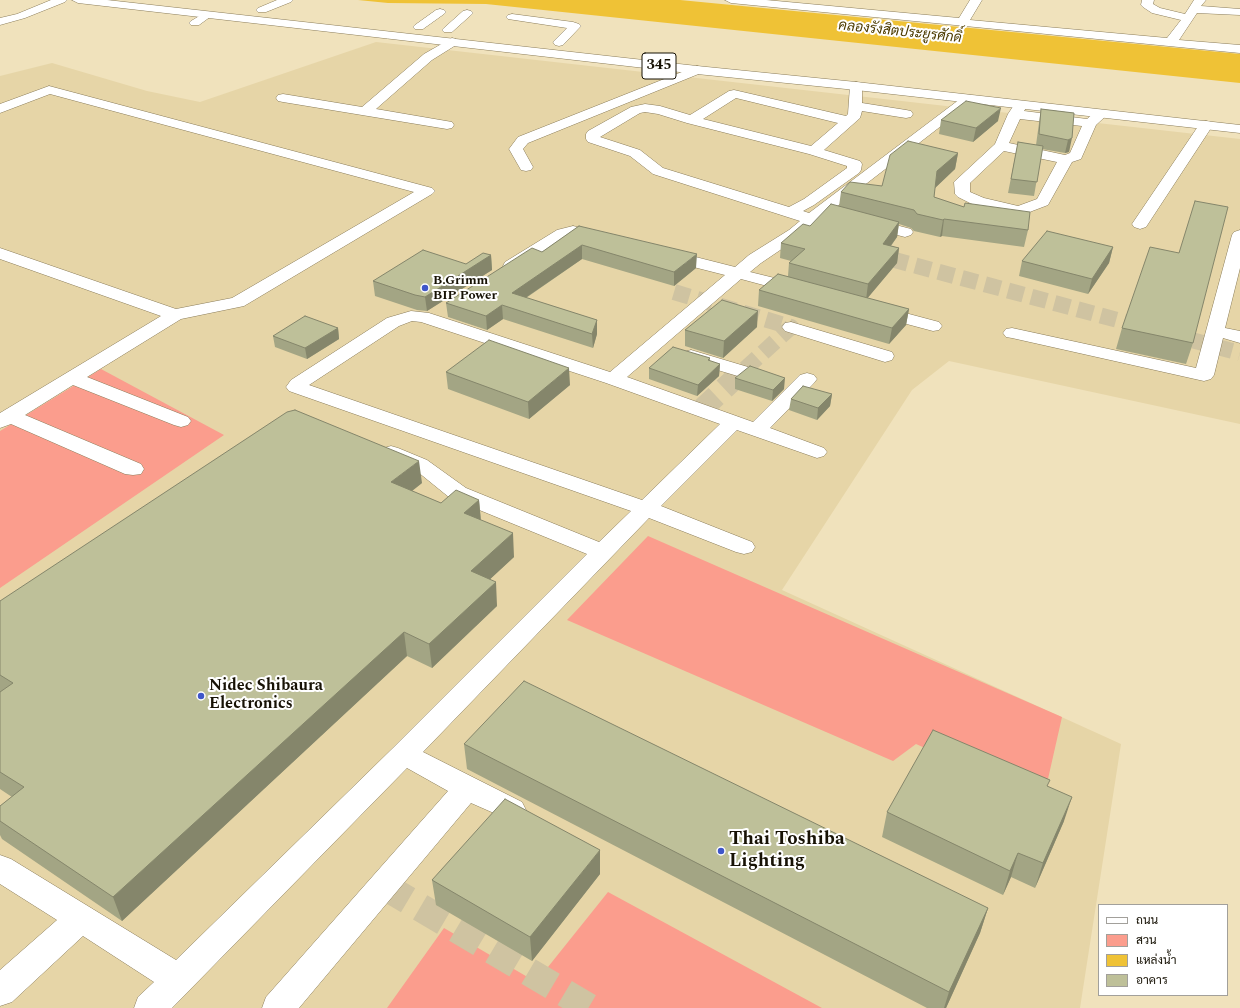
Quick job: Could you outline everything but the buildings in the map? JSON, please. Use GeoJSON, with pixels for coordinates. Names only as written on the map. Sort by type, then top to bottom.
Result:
{"type":"FeatureCollection","features":[{"type":"Feature","properties":{"kind":"main road"},"geometry":{"type":"LineString","coordinates":[[0,22],[21,16],[61,0]]}},
{"type":"Feature","properties":{"kind":"main road","name":"345"},"geometry":{"type":"LineString","coordinates":[[78,0],[206,15],[450,36],[541,40],[575,44]]}},
{"type":"Feature","properties":{"kind":"main road","name":"345"},"geometry":{"type":"LineString","coordinates":[[173,0],[419,27],[450,36],[697,70],[969,99],[1018,109],[1101,114],[1240,129]]}},
{"type":"Feature","properties":{"kind":"main road"},"geometry":{"type":"LineString","coordinates":[[262,10],[288,0]]}},
{"type":"Feature","properties":{"kind":"main road"},"geometry":{"type":"LineString","coordinates":[[731,0],[1240,49]]}},
{"type":"Feature","properties":{"kind":"main road"},"geometry":{"type":"LineString","coordinates":[[962,22],[976,0]]}},
{"type":"Feature","properties":{"kind":"main road"},"geometry":{"type":"LineString","coordinates":[[1148,0],[1147,5],[1156,11],[1195,9],[1240,12]]}},
{"type":"Feature","properties":{"kind":"main road"},"geometry":{"type":"LineString","coordinates":[[1171,42],[1195,9]]}},
{"type":"Feature","properties":{"kind":"main road"},"geometry":{"type":"LineString","coordinates":[[419,27],[440,12]]}},
{"type":"Feature","properties":{"kind":"main road"},"geometry":{"type":"LineString","coordinates":[[365,111],[450,36],[467,13]]}},
{"type":"Feature","properties":{"kind":"main road"},"geometry":{"type":"LineString","coordinates":[[195,23],[206,15]]}},
{"type":"Feature","properties":{"kind":"main road"},"geometry":{"type":"LineString","coordinates":[[512,17],[575,26],[559,42]]}},
{"type":"Feature","properties":{"kind":"main road"},"geometry":{"type":"LineString","coordinates":[[754,64],[1163,108]]}},
{"type":"Feature","properties":{"kind":"main road"},"geometry":{"type":"LineString","coordinates":[[526,167],[516,149],[523,140],[697,70]]}},
{"type":"Feature","properties":{"kind":"main road"},"geometry":{"type":"LineString","coordinates":[[814,151],[854,114],[856,86]]}},
{"type":"Feature","properties":{"kind":"main road"},"geometry":{"type":"LineString","coordinates":[[0,109],[49,90],[427,191],[238,302],[175,315],[5,419]]}},
{"type":"Feature","properties":{"kind":"main road"},"geometry":{"type":"LineString","coordinates":[[692,120],[734,94],[854,114],[906,114]]}},
{"type":"Feature","properties":{"kind":"main road"},"geometry":{"type":"LineString","coordinates":[[283,98],[447,125]]}},
{"type":"Feature","properties":{"kind":"main road"},"geometry":{"type":"LineString","coordinates":[[613,379],[738,272],[768,249],[823,215],[969,99]]}},
{"type":"Feature","properties":{"kind":"main road"},"geometry":{"type":"LineString","coordinates":[[791,212],[802,207],[854,170],[855,164],[814,151],[692,120],[660,110],[645,108],[636,110],[593,134],[593,140],[635,154],[658,171],[791,212],[823,215]]}},
{"type":"Feature","properties":{"kind":"main road"},"geometry":{"type":"LineString","coordinates":[[1066,158],[1043,202],[1019,211],[979,202],[963,194],[962,182],[1001,146],[1018,109],[1090,123]]}},
{"type":"Feature","properties":{"kind":"main road"},"geometry":{"type":"LineString","coordinates":[[1001,146],[1066,158],[1076,156],[1090,123],[1101,114]]}},
{"type":"Feature","properties":{"kind":"main road"},"geometry":{"type":"LineString","coordinates":[[1140,224],[1206,125]]}},
{"type":"Feature","properties":{"kind":"main road"},"geometry":{"type":"LineString","coordinates":[[852,219],[905,232]]}},
{"type":"Feature","properties":{"kind":"main road"},"geometry":{"type":"LineString","coordinates":[[499,274],[564,233],[573,231],[618,242]]}},
{"type":"Feature","properties":{"kind":"main road"},"geometry":{"type":"LineString","coordinates":[[1012,333],[1204,375],[1240,235]]}},
{"type":"Feature","properties":{"kind":"main road"},"geometry":{"type":"LineString","coordinates":[[655,251],[813,293]]}},
{"type":"Feature","properties":{"kind":"main road"},"geometry":{"type":"LineString","coordinates":[[0,252],[175,315]]}},
{"type":"Feature","properties":{"kind":"main road"},"geometry":{"type":"LineString","coordinates":[[430,319],[449,307]]}},
{"type":"Feature","properties":{"kind":"main road"},"geometry":{"type":"LineString","coordinates":[[866,308],[933,326]]}},
{"type":"Feature","properties":{"kind":"main road"},"geometry":{"type":"LineString","coordinates":[[744,547],[646,508],[296,388],[298,384],[393,322],[411,316],[430,319],[613,379],[817,452]]}},
{"type":"Feature","properties":{"kind":"main road"},"geometry":{"type":"LineString","coordinates":[[791,326],[885,356]]}},
{"type":"Feature","properties":{"kind":"main road"},"geometry":{"type":"LineString","coordinates":[[654,344],[741,371]]}},
{"type":"Feature","properties":{"kind":"main road"},"geometry":{"type":"LineString","coordinates":[[72,378],[181,421]]}},
{"type":"Feature","properties":{"kind":"main road"},"geometry":{"type":"LineString","coordinates":[[756,431],[807,379]]}},
{"type":"Feature","properties":{"kind":"main road"},"geometry":{"type":"LineString","coordinates":[[5,419],[133,470]]}},
{"type":"Feature","properties":{"kind":"main road"},"geometry":{"type":"LineString","coordinates":[[150,1008],[404,754],[602,552],[733,423]]}},
{"type":"Feature","properties":{"kind":"main road"},"geometry":{"type":"LineString","coordinates":[[371,444],[420,464],[431,471],[446,486],[458,493],[602,552]]}},
{"type":"Feature","properties":{"kind":"main road"},"geometry":{"type":"LineString","coordinates":[[404,754],[512,810]]}},
{"type":"Feature","properties":{"kind":"main road"},"geometry":{"type":"LineString","coordinates":[[278,1008],[467,788]]}},
{"type":"Feature","properties":{"kind":"main road"},"geometry":{"type":"LineString","coordinates":[[0,868],[178,979]]}},
{"type":"Feature","properties":{"kind":"main road"},"geometry":{"type":"LineString","coordinates":[[0,991],[81,918]]}},
{"type":"Feature","properties":{"kind":"shaded area"},"geometry":{"type":"Polygon","coordinates":[[[376,42],[1240,139],[1240,424],[949,361],[912,390],[782,590],[1121,744],[1080,1008],[0,1008],[0,76],[52,63],[147,91],[200,102],[376,42]]]}},
{"type":"Feature","properties":{"kind":"green space"},"geometry":{"type":"Polygon","coordinates":[[[101,369],[224,435],[0,588],[0,431],[101,369]]]}},
{"type":"Feature","properties":{"kind":"green space"},"geometry":{"type":"Polygon","coordinates":[[[648,536],[1062,717],[1043,801],[916,744],[893,761],[567,620],[648,536]]]}},
{"type":"Feature","properties":{"kind":"green space"},"geometry":{"type":"Polygon","coordinates":[[[608,892],[822,1008],[387,1008],[444,928],[536,982],[608,892]]]}},
{"type":"Feature","properties":{"kind":"water","name":"คลองรังสิตประยูรศักดิ์"},"geometry":{"type":"Polygon","coordinates":[[[358,0],[680,0],[1240,54],[1240,83],[486,4],[388,3],[358,0]]]}},
{"type":"Feature","properties":{"kind":"tunnel"},"geometry":{"type":"LineString","coordinates":[[869,253],[1240,353]]}},
{"type":"Feature","properties":{"kind":"tunnel"},"geometry":{"type":"LineString","coordinates":[[674,292],[791,327],[744,370]]}},
{"type":"Feature","properties":{"kind":"tunnel"},"geometry":{"type":"LineString","coordinates":[[700,411],[745,369]]}},
{"type":"Feature","properties":{"kind":"tunnel"},"geometry":{"type":"LineString","coordinates":[[384,886],[590,1008]]}},
{"type":"Feature","properties":{"kind":"place","name":"B.Grimm BIP Power"},"geometry":{"type":"Point","coordinates":[425,288]}},
{"type":"Feature","properties":{"kind":"place","name":"Nidec Shibaura Electronics"},"geometry":{"type":"Point","coordinates":[201,696]}},
{"type":"Feature","properties":{"kind":"place","name":"Thai Toshiba Lighting"},"geometry":{"type":"Point","coordinates":[721,851]}}]}
